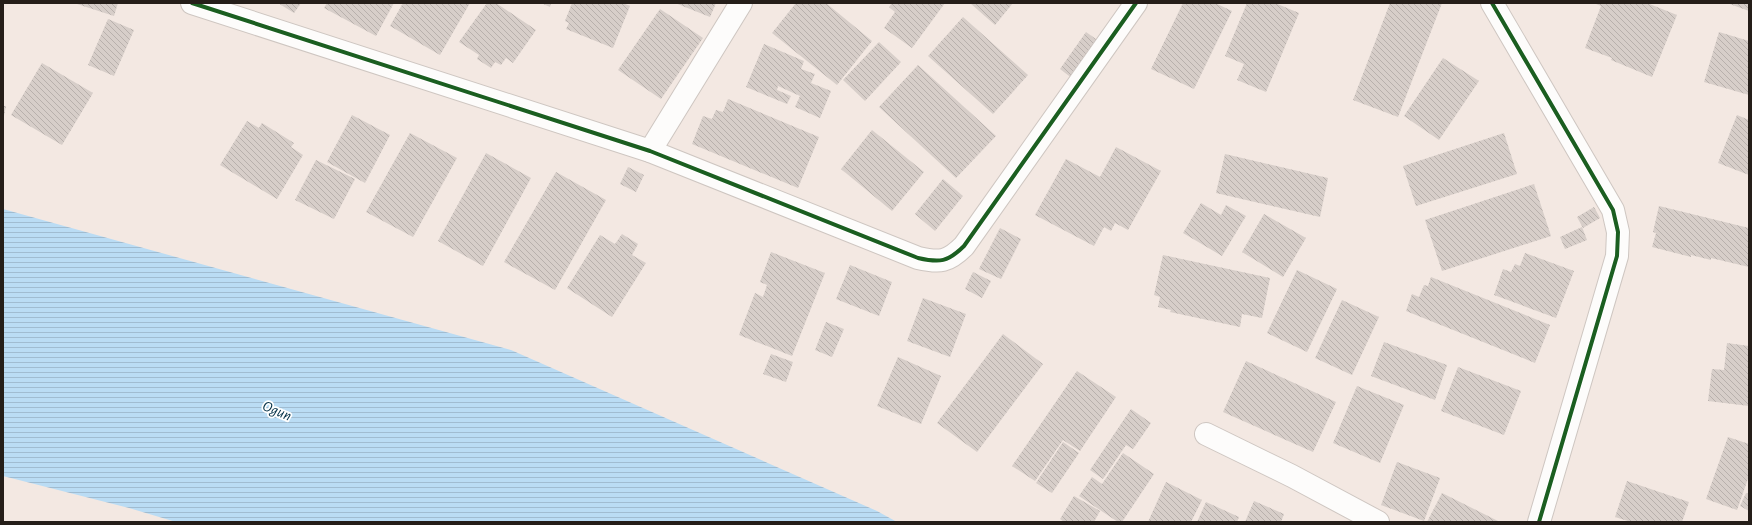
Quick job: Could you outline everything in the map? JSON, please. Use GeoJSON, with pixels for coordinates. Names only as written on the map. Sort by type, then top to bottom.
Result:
{"type":"FeatureCollection","features":[{"type":"Feature","properties":{"kind":"street"},"geometry":{"type":"LineString","coordinates":[[192,3],[650,151],[918,258],[936,262],[952,257],[964,246],[1136,3]]}},
{"type":"Feature","properties":{"kind":"street"},"geometry":{"type":"LineString","coordinates":[[650,151],[741,3]]}},
{"type":"Feature","properties":{"kind":"street"},"geometry":{"type":"LineString","coordinates":[[1493,3],[1613,210],[1618,232],[1617,256],[1539,522]]}},
{"type":"Feature","properties":{"kind":"street"},"geometry":{"type":"LineString","coordinates":[[1206,434],[1292,476],[1378,522]]}},
{"type":"Feature","properties":{"kind":"water","name":"Ogun"},"geometry":{"type":"Polygon","coordinates":[[[3,209],[511,350],[877,511],[897,522],[176,522],[129,508],[3,476],[3,209]]]}},
{"type":"Feature","properties":{"kind":"building"},"geometry":{"type":"Polygon","coordinates":[[[118,3],[114,16],[77,4],[118,3]]]}},
{"type":"Feature","properties":{"kind":"building"},"geometry":{"type":"Polygon","coordinates":[[[278,3],[301,3],[294,13],[278,3]]]}},
{"type":"Feature","properties":{"kind":"building"},"geometry":{"type":"Polygon","coordinates":[[[327,3],[394,3],[376,36],[324,8],[327,3]]]}},
{"type":"Feature","properties":{"kind":"building"},"geometry":{"type":"Polygon","coordinates":[[[403,3],[470,3],[440,55],[390,26],[403,3]]]}},
{"type":"Feature","properties":{"kind":"building"},"geometry":{"type":"Polygon","coordinates":[[[487,3],[496,3],[536,30],[513,63],[506,58],[501,65],[495,62],[491,68],[477,59],[479,55],[459,42],[487,3]]]}},
{"type":"Feature","properties":{"kind":"building"},"geometry":{"type":"Polygon","coordinates":[[[541,3],[551,3],[550,7],[541,3]]]}},
{"type":"Feature","properties":{"kind":"building"},"geometry":{"type":"Polygon","coordinates":[[[572,3],[623,3],[630,6],[613,48],[566,29],[569,23],[565,21],[572,3]]]}},
{"type":"Feature","properties":{"kind":"building"},"geometry":{"type":"Polygon","coordinates":[[[675,3],[716,3],[710,17],[675,3]]]}},
{"type":"Feature","properties":{"kind":"building"},"geometry":{"type":"Polygon","coordinates":[[[796,3],[826,3],[872,41],[837,85],[772,33],[796,3]]]}},
{"type":"Feature","properties":{"kind":"building"},"geometry":{"type":"Polygon","coordinates":[[[892,3],[945,3],[912,48],[884,28],[895,12],[889,7],[892,3]]]}},
{"type":"Feature","properties":{"kind":"building"},"geometry":{"type":"Polygon","coordinates":[[[970,3],[1013,3],[995,25],[970,3]]]}},
{"type":"Feature","properties":{"kind":"building"},"geometry":{"type":"Polygon","coordinates":[[[1183,3],[1215,3],[1232,11],[1194,89],[1151,69],[1183,3]]]}},
{"type":"Feature","properties":{"kind":"building"},"geometry":{"type":"Polygon","coordinates":[[[1247,3],[1275,3],[1299,13],[1266,92],[1237,80],[1244,64],[1225,56],[1247,3]]]}},
{"type":"Feature","properties":{"kind":"building"},"geometry":{"type":"Polygon","coordinates":[[[1390,3],[1442,3],[1398,117],[1353,100],[1390,3]]]}},
{"type":"Feature","properties":{"kind":"building"},"geometry":{"type":"Polygon","coordinates":[[[1596,3],[1647,3],[1677,15],[1652,77],[1611,60],[1612,58],[1585,48],[1601,6],[1596,3]]]}},
{"type":"Feature","properties":{"kind":"building"},"geometry":{"type":"Polygon","coordinates":[[[1727,3],[1749,3],[1749,11],[1727,3]]]}},
{"type":"Feature","properties":{"kind":"building"},"geometry":{"type":"Polygon","coordinates":[[[660,9],[703,38],[661,99],[618,70],[660,9]]]}},
{"type":"Feature","properties":{"kind":"building"},"geometry":{"type":"Polygon","coordinates":[[[963,17],[1028,75],[993,114],[928,56],[963,17]]]}},
{"type":"Feature","properties":{"kind":"building"},"geometry":{"type":"Polygon","coordinates":[[[108,19],[134,30],[114,76],[88,65],[108,19]]]}},
{"type":"Feature","properties":{"kind":"building"},"geometry":{"type":"Polygon","coordinates":[[[1086,32],[1100,42],[1073,79],[1060,69],[1086,32]]]}},
{"type":"Feature","properties":{"kind":"building"},"geometry":{"type":"Polygon","coordinates":[[[1719,32],[1749,41],[1749,95],[1704,82],[1719,32]]]}},
{"type":"Feature","properties":{"kind":"building"},"geometry":{"type":"Polygon","coordinates":[[[879,42],[901,62],[865,101],[843,80],[879,42]]]}},
{"type":"Feature","properties":{"kind":"building"},"geometry":{"type":"Polygon","coordinates":[[[764,44],[804,61],[801,69],[815,74],[811,83],[831,91],[820,118],[795,107],[800,96],[778,86],[777,90],[791,96],[787,104],[746,87],[764,44]]]}},
{"type":"Feature","properties":{"kind":"building"},"geometry":{"type":"Polygon","coordinates":[[[1443,58],[1479,81],[1439,140],[1404,116],[1443,58]]]}},
{"type":"Feature","properties":{"kind":"building"},"geometry":{"type":"Polygon","coordinates":[[[42,63],[93,93],[62,145],[11,115],[42,63]]]}},
{"type":"Feature","properties":{"kind":"building"},"geometry":{"type":"Polygon","coordinates":[[[918,65],[996,136],[956,178],[879,107],[918,65]]]}},
{"type":"Feature","properties":{"kind":"building"},"geometry":{"type":"Polygon","coordinates":[[[728,99],[819,137],[798,188],[692,144],[703,116],[712,119],[716,110],[723,112],[728,99]]]}},
{"type":"Feature","properties":{"kind":"building"},"geometry":{"type":"Polygon","coordinates":[[[3,106],[6,106],[4,116],[3,116],[3,106]]]}},
{"type":"Feature","properties":{"kind":"building"},"geometry":{"type":"Polygon","coordinates":[[[352,115],[390,135],[365,183],[327,162],[352,115]]]}},
{"type":"Feature","properties":{"kind":"building"},"geometry":{"type":"Polygon","coordinates":[[[1737,115],[1749,120],[1749,175],[1718,163],[1737,115]]]}},
{"type":"Feature","properties":{"kind":"building"},"geometry":{"type":"Polygon","coordinates":[[[247,121],[259,128],[262,123],[294,143],[291,147],[303,155],[277,199],[220,165],[247,121]]]}},
{"type":"Feature","properties":{"kind":"building"},"geometry":{"type":"Polygon","coordinates":[[[872,130],[924,172],[892,211],[841,169],[872,130]]]}},
{"type":"Feature","properties":{"kind":"building"},"geometry":{"type":"Polygon","coordinates":[[[410,133],[457,158],[413,237],[366,212],[410,133]]]}},
{"type":"Feature","properties":{"kind":"building"},"geometry":{"type":"Polygon","coordinates":[[[1504,133],[1517,174],[1416,206],[1403,166],[1504,133]]]}},
{"type":"Feature","properties":{"kind":"building"},"geometry":{"type":"Polygon","coordinates":[[[1116,147],[1161,171],[1128,230],[1115,223],[1111,231],[1104,227],[1094,246],[1035,215],[1066,159],[1100,177],[1116,147]]]}},
{"type":"Feature","properties":{"kind":"building"},"geometry":{"type":"Polygon","coordinates":[[[486,153],[531,178],[483,266],[438,241],[486,153]]]}},
{"type":"Feature","properties":{"kind":"building"},"geometry":{"type":"Polygon","coordinates":[[[1225,154],[1328,178],[1320,217],[1216,193],[1225,154]]]}},
{"type":"Feature","properties":{"kind":"building"},"geometry":{"type":"Polygon","coordinates":[[[316,160],[355,179],[334,219],[295,200],[316,160]]]}},
{"type":"Feature","properties":{"kind":"building"},"geometry":{"type":"Polygon","coordinates":[[[628,167],[644,175],[636,192],[620,184],[628,167]]]}},
{"type":"Feature","properties":{"kind":"building"},"geometry":{"type":"Polygon","coordinates":[[[556,172],[606,200],[555,290],[504,262],[556,172]]]}},
{"type":"Feature","properties":{"kind":"building"},"geometry":{"type":"Polygon","coordinates":[[[943,179],[963,196],[935,231],[915,214],[943,179]]]}},
{"type":"Feature","properties":{"kind":"building"},"geometry":{"type":"Polygon","coordinates":[[[1534,184],[1551,236],[1442,271],[1425,220],[1534,184]]]}},
{"type":"Feature","properties":{"kind":"building"},"geometry":{"type":"Polygon","coordinates":[[[1201,203],[1221,215],[1226,205],[1246,216],[1222,256],[1183,233],[1201,203]]]}},
{"type":"Feature","properties":{"kind":"building"},"geometry":{"type":"Polygon","coordinates":[[[1659,206],[1749,228],[1749,267],[1711,258],[1711,260],[1691,255],[1691,257],[1652,247],[1656,233],[1653,232],[1659,206]]]}},
{"type":"Feature","properties":{"kind":"building"},"geometry":{"type":"Polygon","coordinates":[[[1594,207],[1600,218],[1583,228],[1577,217],[1594,207]]]}},
{"type":"Feature","properties":{"kind":"building"},"geometry":{"type":"Polygon","coordinates":[[[1264,214],[1306,238],[1283,277],[1242,252],[1264,214]]]}},
{"type":"Feature","properties":{"kind":"building"},"geometry":{"type":"Polygon","coordinates":[[[1582,227],[1587,240],[1565,249],[1560,237],[1582,227]]]}},
{"type":"Feature","properties":{"kind":"building"},"geometry":{"type":"Polygon","coordinates":[[[1000,228],[1021,239],[1001,279],[979,269],[1000,228]]]}},
{"type":"Feature","properties":{"kind":"building"},"geometry":{"type":"Polygon","coordinates":[[[622,234],[638,244],[632,255],[646,263],[612,317],[567,288],[600,235],[615,244],[622,234]]]}},
{"type":"Feature","properties":{"kind":"building"},"geometry":{"type":"Polygon","coordinates":[[[771,252],[825,273],[792,356],[739,335],[755,293],[763,297],[767,285],[760,282],[771,252]]]}},
{"type":"Feature","properties":{"kind":"building"},"geometry":{"type":"Polygon","coordinates":[[[1525,253],[1574,271],[1556,318],[1494,295],[1503,269],[1511,272],[1515,264],[1520,266],[1525,253]]]}},
{"type":"Feature","properties":{"kind":"building"},"geometry":{"type":"Polygon","coordinates":[[[1163,255],[1270,278],[1262,318],[1242,314],[1240,327],[1170,312],[1171,310],[1158,307],[1160,297],[1154,295],[1163,255]]]}},
{"type":"Feature","properties":{"kind":"building"},"geometry":{"type":"Polygon","coordinates":[[[850,265],[892,282],[879,316],[836,299],[850,265]]]}},
{"type":"Feature","properties":{"kind":"building"},"geometry":{"type":"Polygon","coordinates":[[[1297,270],[1337,289],[1307,352],[1267,333],[1297,270]]]}},
{"type":"Feature","properties":{"kind":"building"},"geometry":{"type":"Polygon","coordinates":[[[973,272],[991,281],[982,298],[965,289],[973,272]]]}},
{"type":"Feature","properties":{"kind":"building"},"geometry":{"type":"Polygon","coordinates":[[[1431,277],[1550,325],[1535,363],[1406,311],[1412,294],[1419,297],[1424,285],[1428,286],[1431,277]]]}},
{"type":"Feature","properties":{"kind":"building"},"geometry":{"type":"Polygon","coordinates":[[[923,298],[966,314],[950,357],[907,341],[923,298]]]}},
{"type":"Feature","properties":{"kind":"building"},"geometry":{"type":"Polygon","coordinates":[[[1342,300],[1379,317],[1352,375],[1315,358],[1342,300]]]}},
{"type":"Feature","properties":{"kind":"building"},"geometry":{"type":"Polygon","coordinates":[[[826,322],[844,329],[832,357],[815,350],[826,322]]]}},
{"type":"Feature","properties":{"kind":"building"},"geometry":{"type":"Polygon","coordinates":[[[1003,334],[1043,364],[977,452],[937,423],[1003,334]]]}},
{"type":"Feature","properties":{"kind":"building"},"geometry":{"type":"Polygon","coordinates":[[[1384,342],[1447,365],[1435,400],[1371,376],[1384,342]]]}},
{"type":"Feature","properties":{"kind":"building"},"geometry":{"type":"Polygon","coordinates":[[[1727,343],[1749,346],[1749,406],[1708,401],[1712,369],[1724,370],[1727,343]]]}},
{"type":"Feature","properties":{"kind":"building"},"geometry":{"type":"Polygon","coordinates":[[[771,354],[793,362],[786,382],[763,374],[771,354]]]}},
{"type":"Feature","properties":{"kind":"building"},"geometry":{"type":"Polygon","coordinates":[[[898,357],[941,376],[921,424],[877,406],[898,357]]]}},
{"type":"Feature","properties":{"kind":"building"},"geometry":{"type":"Polygon","coordinates":[[[1246,361],[1336,402],[1313,452],[1223,412],[1246,361]]]}},
{"type":"Feature","properties":{"kind":"building"},"geometry":{"type":"Polygon","coordinates":[[[1458,367],[1521,391],[1504,435],[1441,411],[1458,367]]]}},
{"type":"Feature","properties":{"kind":"building"},"geometry":{"type":"Polygon","coordinates":[[[1077,371],[1116,397],[1080,451],[1063,440],[1035,481],[1012,466],[1077,371]]]}},
{"type":"Feature","properties":{"kind":"building"},"geometry":{"type":"Polygon","coordinates":[[[1357,386],[1404,405],[1380,463],[1333,443],[1357,386]]]}},
{"type":"Feature","properties":{"kind":"building"},"geometry":{"type":"Polygon","coordinates":[[[1131,409],[1151,423],[1133,449],[1126,445],[1103,479],[1090,470],[1131,409]]]}},
{"type":"Feature","properties":{"kind":"building"},"geometry":{"type":"Polygon","coordinates":[[[1728,437],[1749,444],[1749,476],[1737,510],[1706,499],[1728,437]]]}},
{"type":"Feature","properties":{"kind":"building"},"geometry":{"type":"Polygon","coordinates":[[[1063,442],[1079,453],[1052,493],[1036,483],[1063,442]]]}},
{"type":"Feature","properties":{"kind":"building"},"geometry":{"type":"Polygon","coordinates":[[[1123,453],[1154,474],[1122,522],[1118,522],[1079,496],[1092,477],[1102,484],[1123,453]]]}},
{"type":"Feature","properties":{"kind":"building"},"geometry":{"type":"Polygon","coordinates":[[[1397,462],[1440,478],[1424,521],[1381,505],[1397,462]]]}},
{"type":"Feature","properties":{"kind":"building"},"geometry":{"type":"Polygon","coordinates":[[[1627,481],[1689,502],[1682,522],[1631,522],[1615,517],[1627,481]]]}},
{"type":"Feature","properties":{"kind":"building"},"geometry":{"type":"Polygon","coordinates":[[[1166,482],[1202,500],[1191,522],[1148,522],[1166,482]]]}},
{"type":"Feature","properties":{"kind":"building"},"geometry":{"type":"Polygon","coordinates":[[[1442,493],[1498,521],[1427,522],[1442,493]]]}},
{"type":"Feature","properties":{"kind":"building"},"geometry":{"type":"Polygon","coordinates":[[[1746,493],[1749,494],[1749,511],[1740,506],[1746,493]]]}},
{"type":"Feature","properties":{"kind":"building"},"geometry":{"type":"Polygon","coordinates":[[[1074,496],[1100,511],[1094,522],[1064,522],[1060,519],[1074,496]]]}},
{"type":"Feature","properties":{"kind":"building"},"geometry":{"type":"Polygon","coordinates":[[[1254,501],[1284,514],[1281,522],[1245,522],[1254,501]]]}},
{"type":"Feature","properties":{"kind":"building"},"geometry":{"type":"Polygon","coordinates":[[[1206,502],[1239,517],[1237,522],[1197,522],[1206,502]]]}},
{"type":"Feature","properties":{"kind":"cycle path"},"geometry":{"type":"LineString","coordinates":[[192,3],[650,151],[918,258],[938,261],[948,258],[964,246],[1136,3]]}},
{"type":"Feature","properties":{"kind":"cycle path"},"geometry":{"type":"LineString","coordinates":[[1492,3],[1613,210],[1618,232],[1617,256],[1539,522]]}}]}
